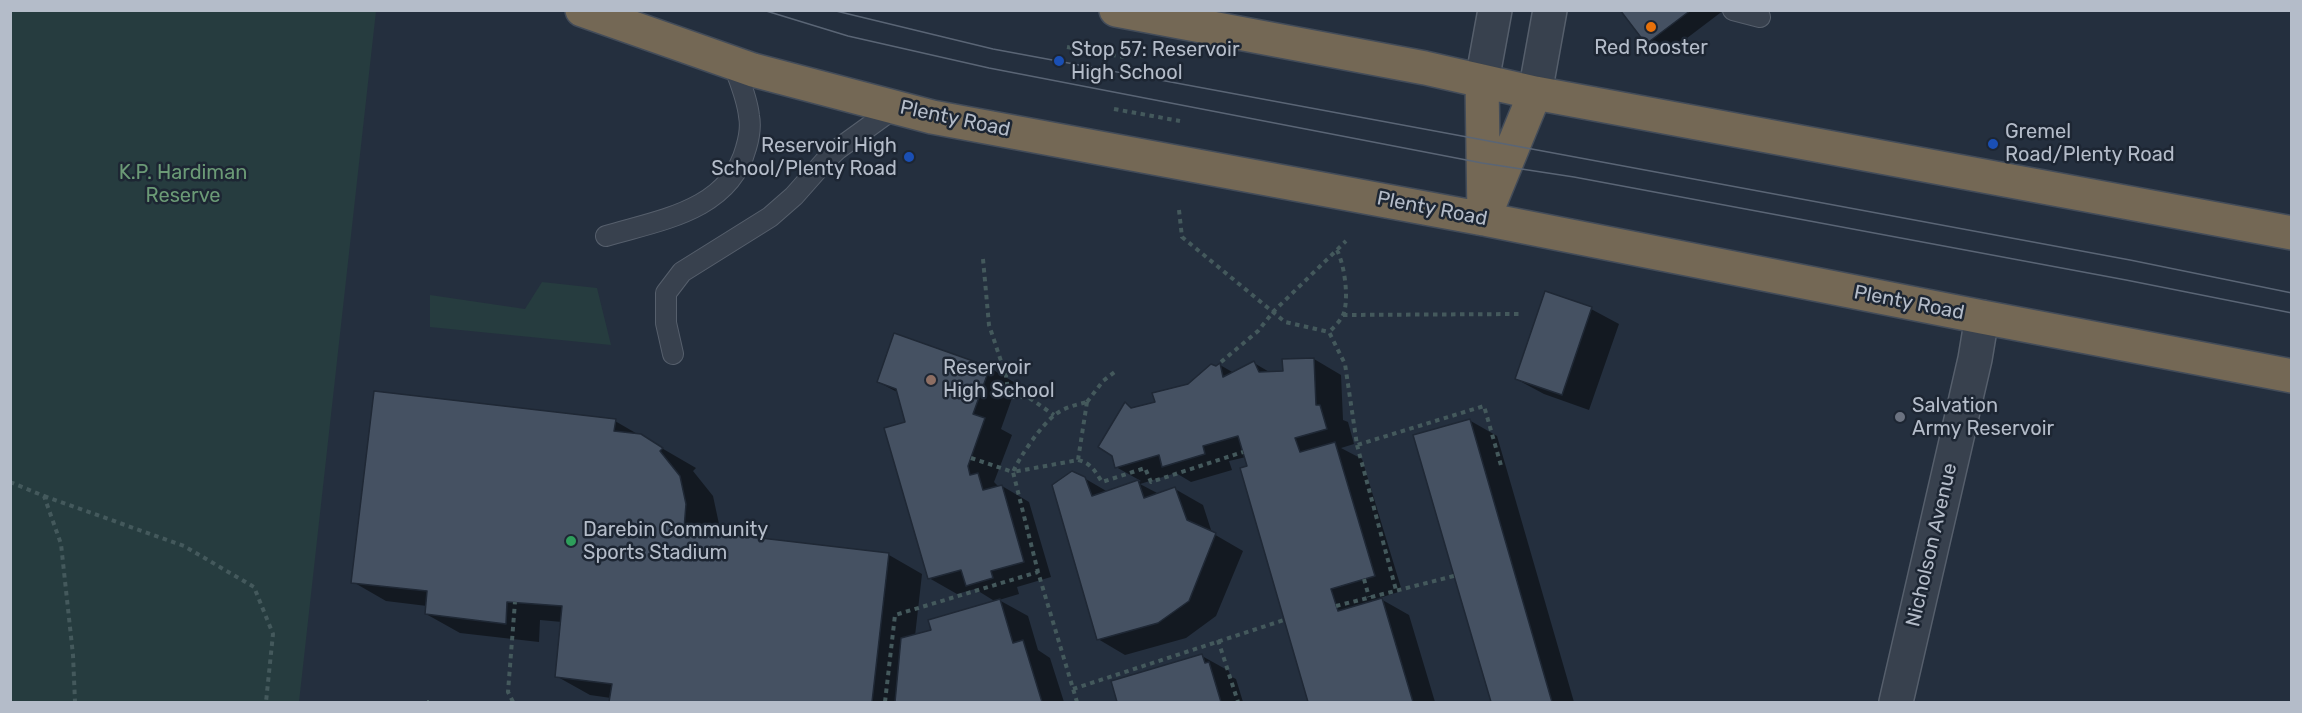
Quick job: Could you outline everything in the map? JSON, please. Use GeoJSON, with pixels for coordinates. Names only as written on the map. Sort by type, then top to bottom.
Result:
{"type":"FeatureCollection","features":[{"type":"Feature","properties":{"kind":"highway","name":"Plenty Road"},"geometry":{"type":"LineString","coordinates":[[582,10],[753,70],[932,117],[1484,219],[2292,376]]}},
{"type":"Feature","properties":{"kind":"highway"},"geometry":{"type":"LineString","coordinates":[[1116,10],[1535,93],[2292,233]]}},
{"type":"Feature","properties":{"kind":"highway"},"geometry":{"type":"LineString","coordinates":[[1482,81],[1484,219]]}},
{"type":"Feature","properties":{"kind":"highway"},"geometry":{"type":"LineString","coordinates":[[1484,219],[1535,93]]}},
{"type":"Feature","properties":{"kind":"street"},"geometry":{"type":"LineString","coordinates":[[1482,81],[1495,10]]}},
{"type":"Feature","properties":{"kind":"street"},"geometry":{"type":"LineString","coordinates":[[1535,93],[1550,10]]}},
{"type":"Feature","properties":{"kind":"street","name":"Nicholson Avenue"},"geometry":{"type":"LineString","coordinates":[[1896,702],[1975,359],[1982,317]]}},
{"type":"Feature","properties":{"kind":"lane"},"geometry":{"type":"LineString","coordinates":[[1733,10],[1760,17]]}},
{"type":"Feature","properties":{"kind":"lane"},"geometry":{"type":"LineString","coordinates":[[606,236],[696,208],[712,198],[734,176],[744,157],[750,118],[745,96],[732,63]]}},
{"type":"Feature","properties":{"kind":"lane"},"geometry":{"type":"LineString","coordinates":[[673,354],[665,307],[666,293],[672,283],[693,263],[743,235],[782,208],[825,161],[896,107]]}},
{"type":"Feature","properties":{"kind":"path"},"geometry":{"type":"LineString","coordinates":[[1067,47],[1124,57]]}},
{"type":"Feature","properties":{"kind":"path"},"geometry":{"type":"LineString","coordinates":[[1114,109],[1180,121]]}},
{"type":"Feature","properties":{"kind":"path"},"geometry":{"type":"LineString","coordinates":[[1179,210],[1182,237],[1285,322],[1329,332]]}},
{"type":"Feature","properties":{"kind":"path"},"geometry":{"type":"LineString","coordinates":[[1221,362],[1258,331],[1273,312],[1346,242]]}},
{"type":"Feature","properties":{"kind":"path"},"geometry":{"type":"LineString","coordinates":[[1329,332],[1345,309],[1343,262],[1337,250]]}},
{"type":"Feature","properties":{"kind":"path"},"geometry":{"type":"LineString","coordinates":[[983,259],[989,325],[1006,376],[1009,397],[1028,397],[1054,415]]}},
{"type":"Feature","properties":{"kind":"path"},"geometry":{"type":"LineString","coordinates":[[1343,315],[1522,314]]}},
{"type":"Feature","properties":{"kind":"path"},"geometry":{"type":"LineString","coordinates":[[1329,332],[1345,364],[1357,445],[1396,590]]}},
{"type":"Feature","properties":{"kind":"path"},"geometry":{"type":"LineString","coordinates":[[1078,460],[1087,402],[1103,381],[1116,371]]}},
{"type":"Feature","properties":{"kind":"path"},"geometry":{"type":"LineString","coordinates":[[1077,702],[1038,572],[1013,472],[1019,457],[1054,415],[1068,407],[1087,402]]}},
{"type":"Feature","properties":{"kind":"path"},"geometry":{"type":"LineString","coordinates":[[1357,445],[1484,406],[1502,469]]}},
{"type":"Feature","properties":{"kind":"path"},"geometry":{"type":"LineString","coordinates":[[970,458],[1013,472],[1078,460],[1086,461],[1102,482],[1145,468],[1151,482],[1243,453]]}},
{"type":"Feature","properties":{"kind":"path"},"geometry":{"type":"LineString","coordinates":[[10,482],[184,546],[254,587],[273,634],[266,702]]}},
{"type":"Feature","properties":{"kind":"path"},"geometry":{"type":"LineString","coordinates":[[44,496],[62,544],[73,655],[75,702]]}},
{"type":"Feature","properties":{"kind":"path"},"geometry":{"type":"LineString","coordinates":[[885,702],[895,615],[1038,572]]}},
{"type":"Feature","properties":{"kind":"path"},"geometry":{"type":"LineString","coordinates":[[1336,606],[1454,576]]}},
{"type":"Feature","properties":{"kind":"path"},"geometry":{"type":"LineString","coordinates":[[1364,579],[1369,597]]}},
{"type":"Feature","properties":{"kind":"path"},"geometry":{"type":"LineString","coordinates":[[513,702],[508,692],[515,602]]}},
{"type":"Feature","properties":{"kind":"path"},"geometry":{"type":"LineString","coordinates":[[1073,689],[1284,620]]}},
{"type":"Feature","properties":{"kind":"path"},"geometry":{"type":"LineString","coordinates":[[1218,640],[1238,702]]}},
{"type":"Feature","properties":{"kind":"green space","name":"K.P. Hardiman Reserve"},"geometry":{"type":"Polygon","coordinates":[[[10,11],[376,11],[299,702],[11,702],[10,11]]]}},
{"type":"Feature","properties":{"kind":"green space"},"geometry":{"type":"Polygon","coordinates":[[[542,282],[597,288],[611,345],[430,327],[430,295],[525,309],[542,282]]]}},
{"type":"Feature","properties":{"kind":"building","name":"Red Rooster"},"geometry":{"type":"Polygon","coordinates":[[[1620,10],[1691,10],[1646,44],[1620,10]]]}},
{"type":"Feature","properties":{"kind":"building"},"geometry":{"type":"Polygon","coordinates":[[[1545,291],[1592,307],[1562,395],[1515,379],[1545,291]]]}},
{"type":"Feature","properties":{"kind":"building"},"geometry":{"type":"Polygon","coordinates":[[[894,333],[990,367],[973,414],[985,418],[968,466],[970,475],[978,473],[983,490],[1002,485],[1024,562],[991,571],[993,578],[966,586],[961,570],[928,579],[884,428],[905,422],[896,389],[877,382],[894,333]]]}},
{"type":"Feature","properties":{"kind":"building"},"geometry":{"type":"Polygon","coordinates":[[[1314,358],[1316,405],[1320,405],[1327,429],[1295,438],[1300,452],[1335,442],[1375,576],[1331,589],[1338,611],[1382,598],[1413,702],[1308,702],[1240,468],[1247,466],[1238,436],[1203,446],[1205,454],[1162,467],[1159,455],[1115,468],[1112,456],[1098,447],[1125,402],[1131,408],[1155,402],[1152,393],[1188,384],[1211,364],[1216,366],[1220,363],[1223,377],[1254,361],[1259,372],[1283,371],[1282,359],[1314,358]]]}},
{"type":"Feature","properties":{"kind":"building","name":"Darebin Community Sports Stadium"},"geometry":{"type":"Polygon","coordinates":[[[374,391],[616,419],[614,431],[641,434],[663,448],[660,451],[680,476],[686,504],[684,529],[889,553],[872,702],[609,702],[612,684],[555,677],[562,606],[507,602],[506,624],[425,614],[427,591],[351,583],[374,391]]]}},
{"type":"Feature","properties":{"kind":"building"},"geometry":{"type":"Polygon","coordinates":[[[1470,419],[1552,702],[1491,702],[1413,435],[1470,419]]]}},
{"type":"Feature","properties":{"kind":"building"},"geometry":{"type":"Polygon","coordinates":[[[1072,471],[1085,477],[1092,496],[1138,480],[1144,498],[1175,487],[1187,520],[1216,533],[1189,601],[1158,623],[1097,640],[1052,485],[1072,471]]]}},
{"type":"Feature","properties":{"kind":"building"},"geometry":{"type":"Polygon","coordinates":[[[1000,599],[1013,643],[1023,640],[1042,702],[895,702],[901,638],[931,630],[928,620],[1000,599]]]}},
{"type":"Feature","properties":{"kind":"building"},"geometry":{"type":"Polygon","coordinates":[[[1202,654],[1205,663],[1209,662],[1221,702],[1117,702],[1111,681],[1202,654]]]}},
{"type":"Feature","properties":{"kind":"tram line"},"geometry":{"type":"LineString","coordinates":[[763,10],[848,36],[989,68],[1482,163],[1574,177],[2292,313]]}},
{"type":"Feature","properties":{"kind":"tram line"},"geometry":{"type":"LineString","coordinates":[[832,10],[993,49],[2130,260],[2292,293]]}},
{"type":"Feature","properties":{"kind":"place","name":"Red Rooster"},"geometry":{"type":"Point","coordinates":[1651,27]}},
{"type":"Feature","properties":{"kind":"place","name":"Stop 57: Reservoir High School"},"geometry":{"type":"Point","coordinates":[1059,61]}},
{"type":"Feature","properties":{"kind":"place","name":"Gremel Road/Plenty Road"},"geometry":{"type":"Point","coordinates":[1993,144]}},
{"type":"Feature","properties":{"kind":"place","name":"Reservoir High School/Plenty Road"},"geometry":{"type":"Point","coordinates":[909,157]}},
{"type":"Feature","properties":{"kind":"place","name":"Reservoir High School"},"geometry":{"type":"Point","coordinates":[931,380]}},
{"type":"Feature","properties":{"kind":"place","name":"Salvation Army Reservoir"},"geometry":{"type":"Point","coordinates":[1900,417]}},
{"type":"Feature","properties":{"kind":"place","name":"Darebin Community Sports Stadium"},"geometry":{"type":"Point","coordinates":[571,541]}}]}
